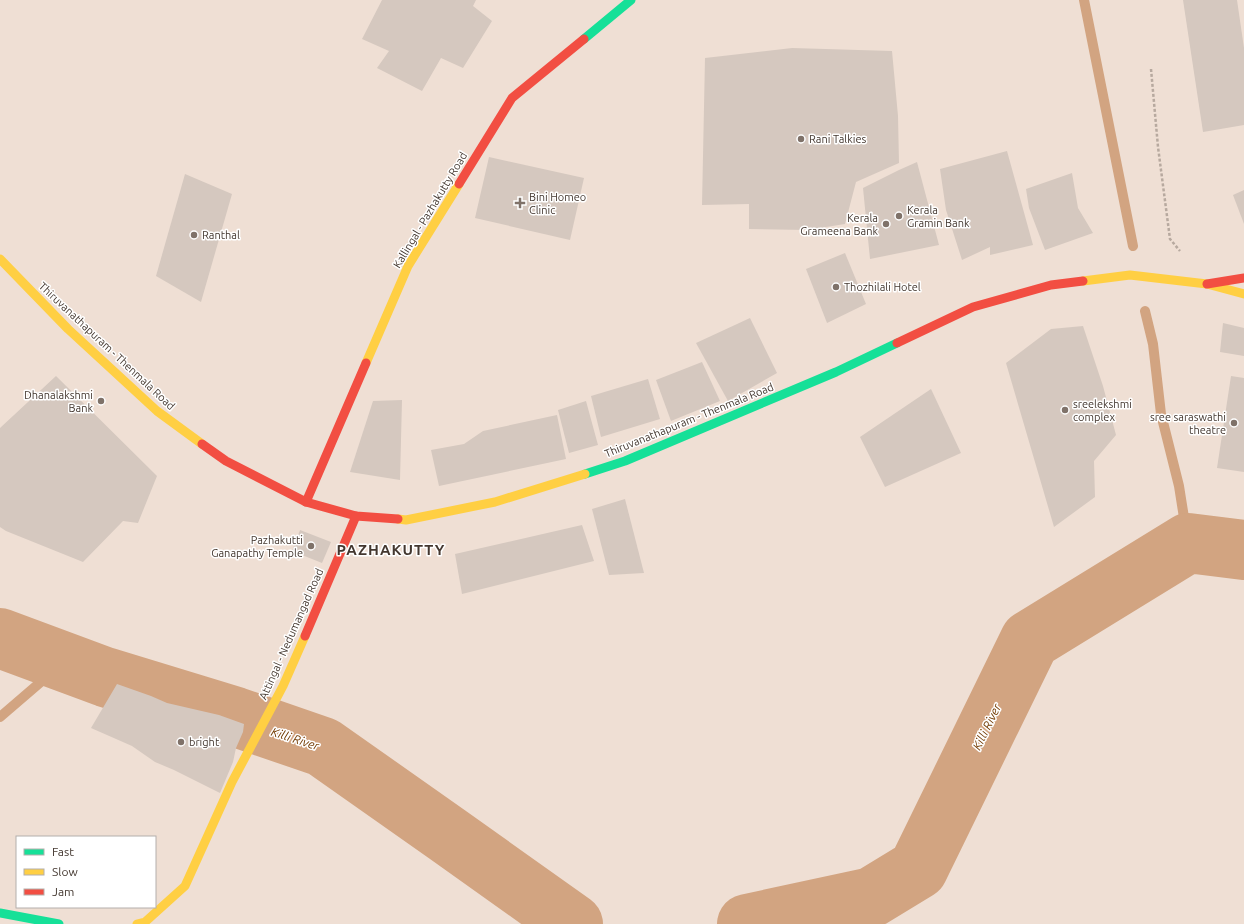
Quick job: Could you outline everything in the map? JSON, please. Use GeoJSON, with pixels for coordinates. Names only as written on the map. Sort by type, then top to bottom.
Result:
{"type":"FeatureCollection","features":[{"type":"Feature","properties":{"kind":"main road","name":"Kallingal - Pazhakutty Road"},"geometry":{"type":"LineString","coordinates":[[306,502],[408,266],[512,98],[631,0]]}},
{"type":"Feature","properties":{"kind":"main road","name":"Thiruvanathapuram - Thenmala Road"},"geometry":{"type":"LineString","coordinates":[[0,259],[68,329],[157,411],[226,461],[306,502],[356,516],[406,520],[495,502],[624,461],[836,372],[973,307],[1051,285],[1130,276],[1207,284],[1244,294]]}},
{"type":"Feature","properties":{"kind":"main road"},"geometry":{"type":"LineString","coordinates":[[1207,284],[1244,278]]}},
{"type":"Feature","properties":{"kind":"main road","name":"Attingal - Nedumangad Road"},"geometry":{"type":"LineString","coordinates":[[137,924],[145,922],[185,886],[232,782],[283,686],[356,516]]}},
{"type":"Feature","properties":{"kind":"main road"},"geometry":{"type":"LineString","coordinates":[[0,913],[59,924]]}},
{"type":"Feature","properties":{"kind":"path"},"geometry":{"type":"LineString","coordinates":[[1151,69],[1158,147],[1170,239],[1182,254],[1182,282]]}},
{"type":"Feature","properties":{"kind":"building"},"geometry":{"type":"Polygon","coordinates":[[[382,0],[476,0],[473,6],[492,21],[463,68],[441,58],[422,91],[377,68],[389,51],[362,39],[382,0]]]}},
{"type":"Feature","properties":{"kind":"building"},"geometry":{"type":"Polygon","coordinates":[[[1183,0],[1237,0],[1244,48],[1244,125],[1203,132],[1183,0]]]}},
{"type":"Feature","properties":{"kind":"building","name":"Rani Talkies"},"geometry":{"type":"Polygon","coordinates":[[[792,48],[892,51],[898,116],[899,163],[856,182],[845,224],[807,230],[749,229],[749,204],[702,205],[705,58],[792,48]]]}},
{"type":"Feature","properties":{"kind":"building"},"geometry":{"type":"Polygon","coordinates":[[[1007,151],[1033,245],[990,255],[990,247],[962,260],[946,210],[940,169],[1007,151]]]}},
{"type":"Feature","properties":{"kind":"building"},"geometry":{"type":"Polygon","coordinates":[[[489,157],[584,178],[570,240],[475,218],[489,157]]]}},
{"type":"Feature","properties":{"kind":"building","name":"Kerala Gramin Bank"},"geometry":{"type":"Polygon","coordinates":[[[917,162],[939,245],[870,259],[863,188],[917,162]]]}},
{"type":"Feature","properties":{"kind":"building"},"geometry":{"type":"Polygon","coordinates":[[[1072,173],[1078,208],[1093,233],[1045,250],[1029,208],[1026,189],[1072,173]]]}},
{"type":"Feature","properties":{"kind":"building","name":"Ranthal"},"geometry":{"type":"Polygon","coordinates":[[[185,174],[232,194],[201,302],[156,276],[185,174]]]}},
{"type":"Feature","properties":{"kind":"building"},"geometry":{"type":"Polygon","coordinates":[[[1244,190],[1244,224],[1233,195],[1244,190]]]}},
{"type":"Feature","properties":{"kind":"building","name":"Thozhilali Hotel"},"geometry":{"type":"Polygon","coordinates":[[[845,253],[866,304],[827,323],[806,269],[845,253]]]}},
{"type":"Feature","properties":{"kind":"building"},"geometry":{"type":"Polygon","coordinates":[[[750,318],[777,373],[728,401],[696,343],[750,318]]]}},
{"type":"Feature","properties":{"kind":"building"},"geometry":{"type":"Polygon","coordinates":[[[1223,323],[1244,328],[1244,356],[1220,352],[1223,323]]]}},
{"type":"Feature","properties":{"kind":"building","name":"sreelekshmi complex"},"geometry":{"type":"Polygon","coordinates":[[[1083,326],[1103,386],[1116,435],[1094,461],[1095,497],[1054,527],[1006,363],[1051,329],[1083,326]]]}},
{"type":"Feature","properties":{"kind":"building"},"geometry":{"type":"Polygon","coordinates":[[[702,362],[720,401],[671,421],[656,380],[702,362]]]}},
{"type":"Feature","properties":{"kind":"building"},"geometry":{"type":"Polygon","coordinates":[[[56,376],[157,476],[138,523],[123,521],[83,562],[6,531],[0,527],[0,428],[56,376]]]}},
{"type":"Feature","properties":{"kind":"building","name":"sree saraswathi theatre"},"geometry":{"type":"Polygon","coordinates":[[[1231,376],[1244,378],[1244,472],[1217,468],[1231,376]]]}},
{"type":"Feature","properties":{"kind":"building"},"geometry":{"type":"Polygon","coordinates":[[[648,379],[660,419],[601,437],[591,396],[648,379]]]}},
{"type":"Feature","properties":{"kind":"building"},"geometry":{"type":"Polygon","coordinates":[[[931,389],[961,453],[885,487],[860,437],[931,389]]]}},
{"type":"Feature","properties":{"kind":"building"},"geometry":{"type":"Polygon","coordinates":[[[402,400],[400,480],[350,472],[373,401],[402,400]]]}},
{"type":"Feature","properties":{"kind":"building"},"geometry":{"type":"Polygon","coordinates":[[[586,401],[598,445],[569,453],[558,410],[586,401]]]}},
{"type":"Feature","properties":{"kind":"building"},"geometry":{"type":"Polygon","coordinates":[[[557,415],[566,459],[439,486],[431,450],[464,444],[483,431],[557,415]]]}},
{"type":"Feature","properties":{"kind":"building"},"geometry":{"type":"Polygon","coordinates":[[[625,499],[644,573],[609,575],[592,509],[625,499]]]}},
{"type":"Feature","properties":{"kind":"building"},"geometry":{"type":"Polygon","coordinates":[[[582,525],[594,561],[462,594],[455,554],[582,525]]]}},
{"type":"Feature","properties":{"kind":"building","name":"Pazhakutti Ganapathy Temple"},"geometry":{"type":"Polygon","coordinates":[[[300,530],[331,542],[322,563],[292,551],[300,530]]]}},
{"type":"Feature","properties":{"kind":"building","name":"bright"},"geometry":{"type":"Polygon","coordinates":[[[117,684],[167,703],[219,715],[244,724],[243,732],[236,748],[233,762],[220,793],[155,762],[132,746],[91,728],[117,684]]]}},
{"type":"Feature","properties":{"kind":"waterway"},"geometry":{"type":"LineString","coordinates":[[1084,0],[1133,246]]}},
{"type":"Feature","properties":{"kind":"waterway"},"geometry":{"type":"LineString","coordinates":[[1145,311],[1153,344],[1161,414],[1179,486],[1188,543]]}},
{"type":"Feature","properties":{"kind":"waterway","name":"Killi River"},"geometry":{"type":"LineString","coordinates":[[747,924],[872,897],[918,869],[1030,640],[1188,543],[1244,550]]}},
{"type":"Feature","properties":{"kind":"waterway","name":"Killi River"},"geometry":{"type":"LineString","coordinates":[[0,638],[105,677],[236,717],[323,747],[573,924]]}},
{"type":"Feature","properties":{"kind":"waterway"},"geometry":{"type":"LineString","coordinates":[[0,717],[64,662]]}},
{"type":"Feature","properties":{"kind":"traffic: fast"},"geometry":{"type":"LineString","coordinates":[[584,39],[631,0]]}},
{"type":"Feature","properties":{"kind":"traffic: fast"},"geometry":{"type":"LineString","coordinates":[[585,474],[625,461],[836,372],[897,343]]}},
{"type":"Feature","properties":{"kind":"traffic: fast"},"geometry":{"type":"LineString","coordinates":[[0,913],[59,924]]}},
{"type":"Feature","properties":{"kind":"traffic: slow"},"geometry":{"type":"LineString","coordinates":[[366,363],[408,266],[459,184]]}},
{"type":"Feature","properties":{"kind":"traffic: slow"},"geometry":{"type":"LineString","coordinates":[[0,259],[68,329],[157,411],[202,444]]}},
{"type":"Feature","properties":{"kind":"traffic: slow"},"geometry":{"type":"LineString","coordinates":[[1083,281],[1130,275],[1207,284],[1244,294]]}},
{"type":"Feature","properties":{"kind":"traffic: slow"},"geometry":{"type":"LineString","coordinates":[[398,519],[406,520],[495,502],[585,474]]}},
{"type":"Feature","properties":{"kind":"traffic: slow"},"geometry":{"type":"LineString","coordinates":[[137,924],[145,922],[185,886],[232,782],[283,686],[305,636]]}},
{"type":"Feature","properties":{"kind":"traffic: jam"},"geometry":{"type":"LineString","coordinates":[[459,184],[512,98],[584,39]]}},
{"type":"Feature","properties":{"kind":"traffic: jam"},"geometry":{"type":"LineString","coordinates":[[1207,284],[1244,278]]}},
{"type":"Feature","properties":{"kind":"traffic: jam"},"geometry":{"type":"LineString","coordinates":[[897,343],[973,307],[1051,285],[1083,281]]}},
{"type":"Feature","properties":{"kind":"traffic: jam"},"geometry":{"type":"LineString","coordinates":[[306,502],[366,363]]}},
{"type":"Feature","properties":{"kind":"traffic: jam"},"geometry":{"type":"LineString","coordinates":[[202,444],[226,461],[306,502],[356,516],[398,519]]}},
{"type":"Feature","properties":{"kind":"traffic: jam"},"geometry":{"type":"LineString","coordinates":[[305,636],[356,516]]}},
{"type":"Feature","properties":{"kind":"place","name":"Rani Talkies"},"geometry":{"type":"Point","coordinates":[801,139]}},
{"type":"Feature","properties":{"kind":"place","name":"Bini Homeo Clinic"},"geometry":{"type":"Point","coordinates":[520,203]}},
{"type":"Feature","properties":{"kind":"place","name":"Kerala Gramin Bank"},"geometry":{"type":"Point","coordinates":[899,216]}},
{"type":"Feature","properties":{"kind":"place","name":"Kerala Grameena Bank"},"geometry":{"type":"Point","coordinates":[886,224]}},
{"type":"Feature","properties":{"kind":"place","name":"Ranthal"},"geometry":{"type":"Point","coordinates":[194,235]}},
{"type":"Feature","properties":{"kind":"place","name":"Thozhilali Hotel"},"geometry":{"type":"Point","coordinates":[836,287]}},
{"type":"Feature","properties":{"kind":"place","name":"Dhanalakshmi Bank"},"geometry":{"type":"Point","coordinates":[101,401]}},
{"type":"Feature","properties":{"kind":"place","name":"sreelekshmi complex"},"geometry":{"type":"Point","coordinates":[1065,410]}},
{"type":"Feature","properties":{"kind":"place","name":"sree saraswathi theatre"},"geometry":{"type":"Point","coordinates":[1234,423]}},
{"type":"Feature","properties":{"kind":"place","name":"Pazhakutti Ganapathy Temple"},"geometry":{"type":"Point","coordinates":[311,546]}},
{"type":"Feature","properties":{"kind":"place","name":"bright"},"geometry":{"type":"Point","coordinates":[181,742]}},
{"type":"Feature","properties":{"kind":"district","name":"PAZHAKUTTY"},"geometry":{"type":"Point","coordinates":[391,550]}}]}
